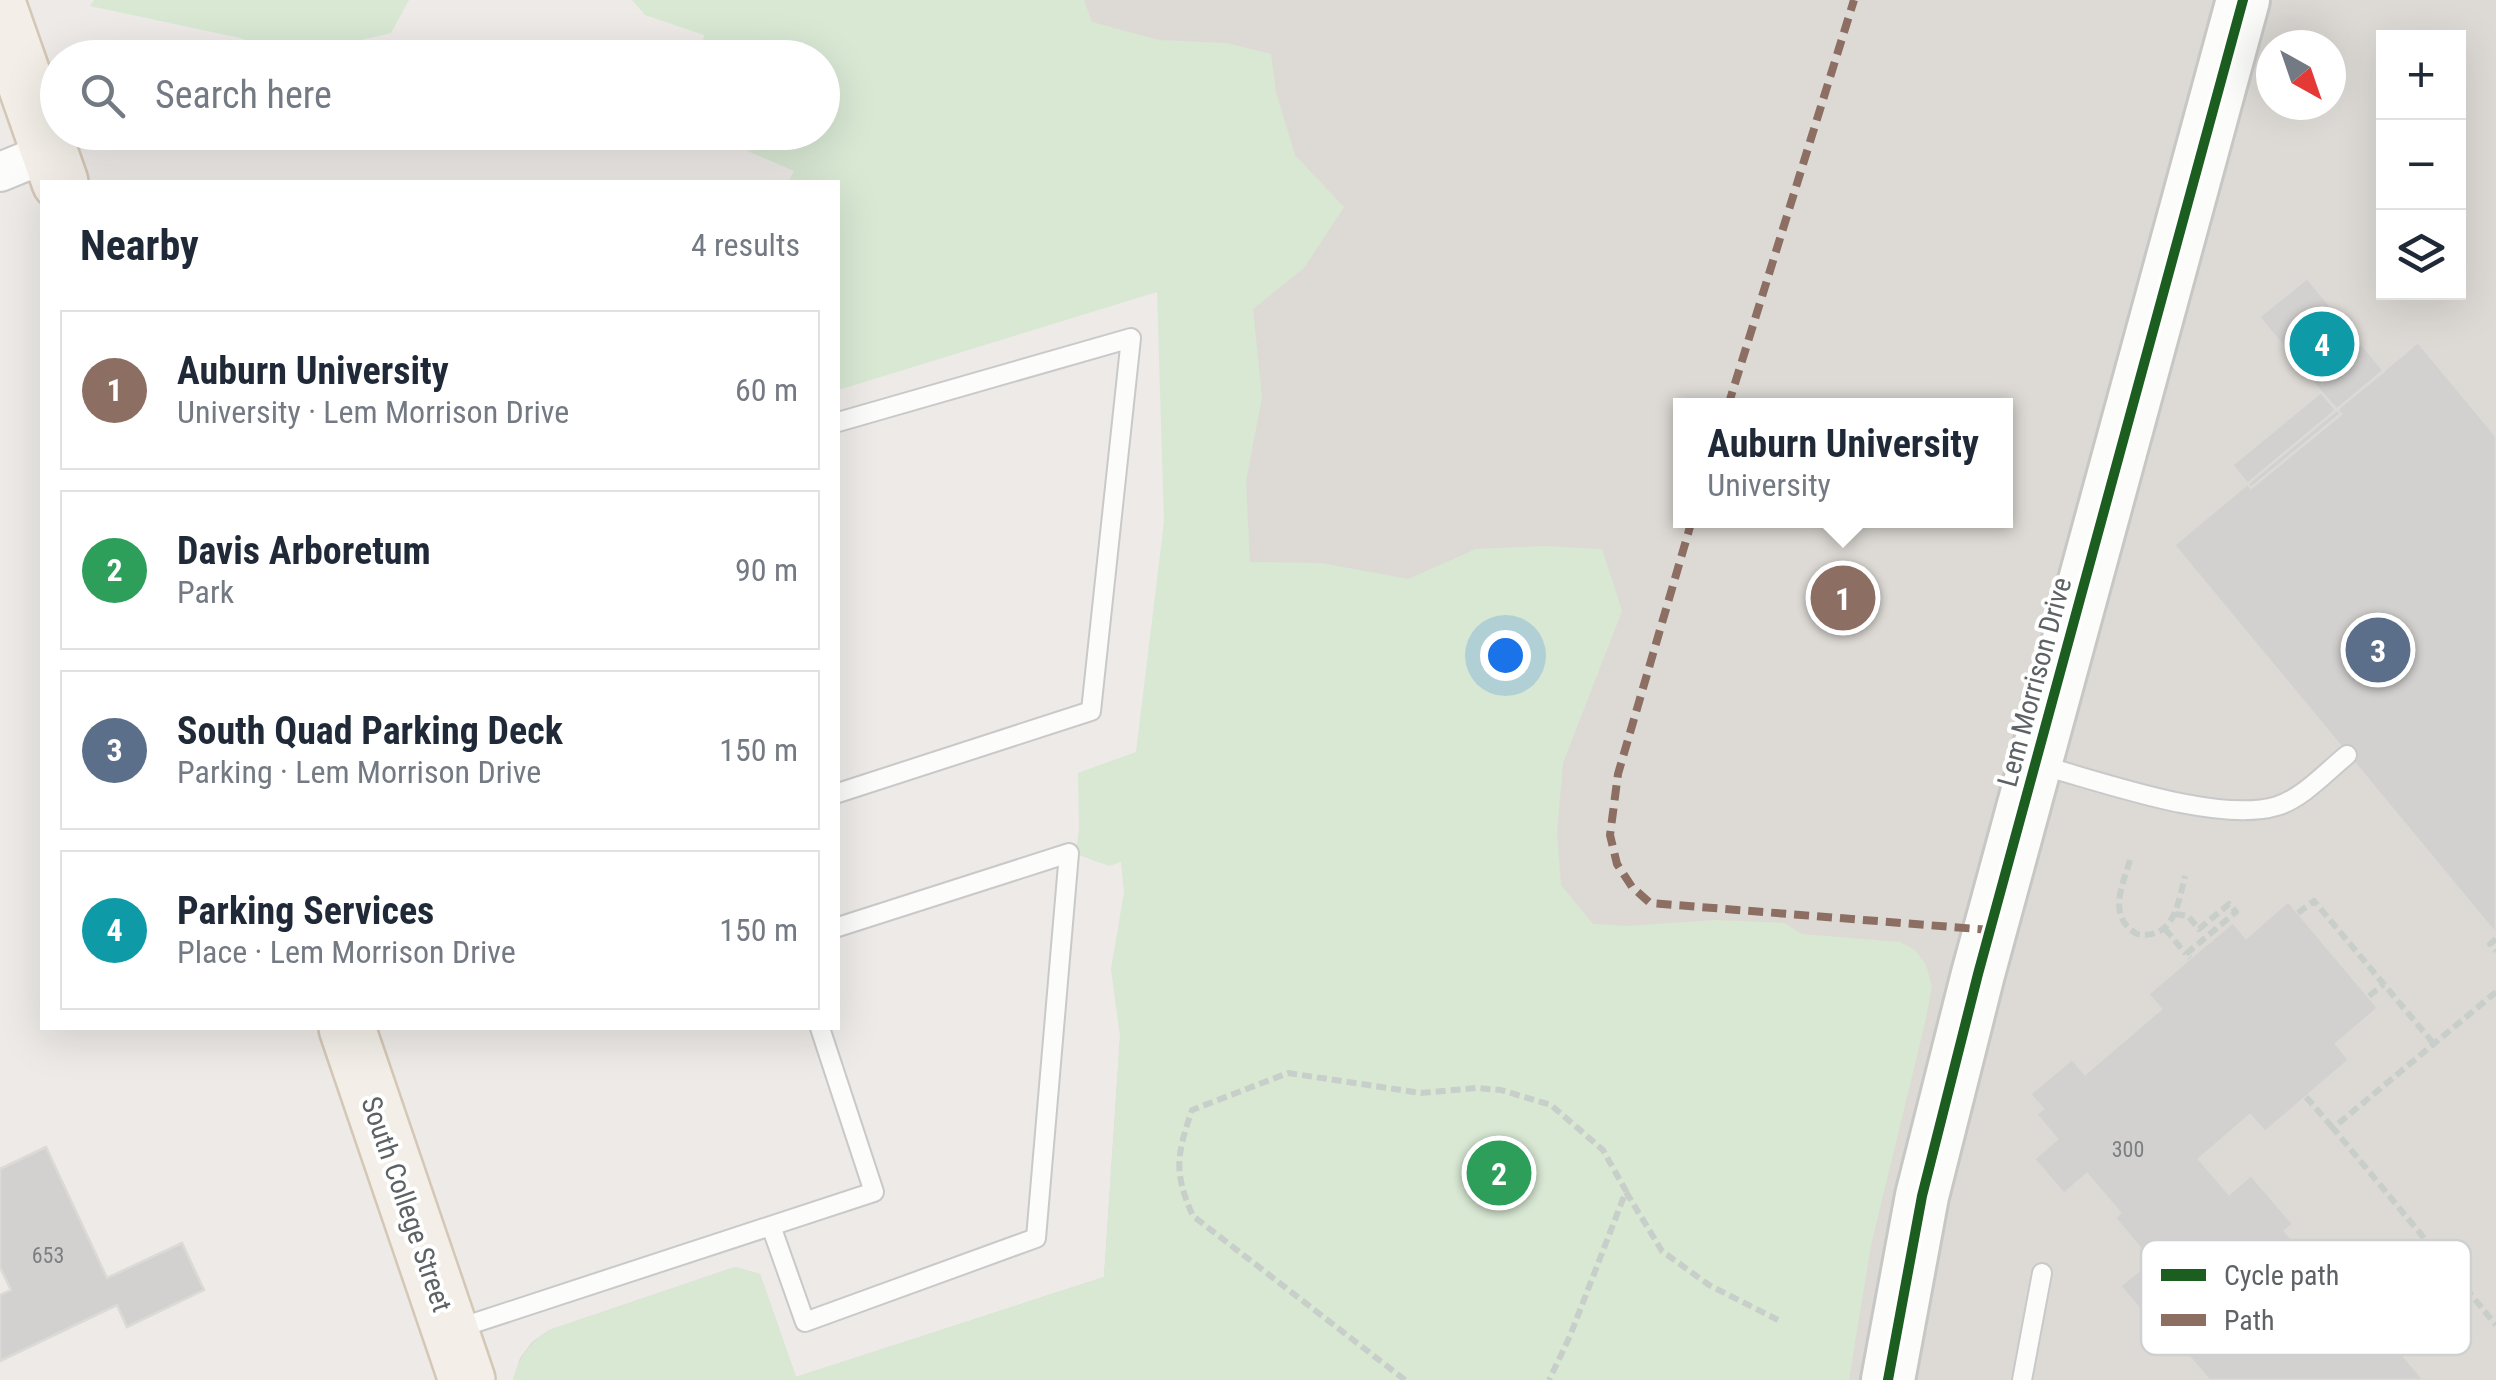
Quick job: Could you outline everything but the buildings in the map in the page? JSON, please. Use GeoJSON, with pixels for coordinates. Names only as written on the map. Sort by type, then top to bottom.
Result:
{"type":"FeatureCollection","features":[{"type":"Feature","properties":{"kind":"main road"},"geometry":{"type":"LineString","coordinates":[[0,11],[40,127]]}},
{"type":"Feature","properties":{"kind":"main road","name":"South College Street"},"geometry":{"type":"LineString","coordinates":[[348,1030],[459,1356]]}},
{"type":"Feature","properties":{"kind":"street","name":"Lem Morrison Drive"},"geometry":{"type":"LineString","coordinates":[[1888,1380],[1922,1196],[2112,474],[2243,0]]}},
{"type":"Feature","properties":{"kind":"street"},"geometry":{"type":"LineString","coordinates":[[0,172],[54,167]]}},
{"type":"Feature","properties":{"kind":"lane"},"geometry":{"type":"LineString","coordinates":[[840,421],[1131,338],[1092,711],[840,792]]}},
{"type":"Feature","properties":{"kind":"lane"},"geometry":{"type":"LineString","coordinates":[[2036,764],[2163,798],[2233,810],[2278,806],[2347,755]]}},
{"type":"Feature","properties":{"kind":"lane"},"geometry":{"type":"LineString","coordinates":[[771,1226],[805,1322],[1036,1238],[1069,853],[840,927]]}},
{"type":"Feature","properties":{"kind":"lane"},"geometry":{"type":"LineString","coordinates":[[459,1356],[771,1226],[874,1192],[821,1030]]}},
{"type":"Feature","properties":{"kind":"lane"},"geometry":{"type":"LineString","coordinates":[[2022,1380],[2042,1273]]}},
{"type":"Feature","properties":{"kind":"path"},"geometry":{"type":"LineString","coordinates":[[2130,860],[2120,896],[2120,918],[2137,934],[2147,936],[2165,929],[2175,914],[2185,876]]}},
{"type":"Feature","properties":{"kind":"path"},"geometry":{"type":"LineString","coordinates":[[2298,913],[2314,900],[2434,1044]]}},
{"type":"Feature","properties":{"kind":"path"},"geometry":{"type":"LineString","coordinates":[[2165,929],[2188,956],[2236,912],[2229,904],[2199,928],[2188,916],[2175,914]]}},
{"type":"Feature","properties":{"kind":"path"},"geometry":{"type":"LineString","coordinates":[[2496,938],[2490,944],[2496,951]]}},
{"type":"Feature","properties":{"kind":"path"},"geometry":{"type":"LineString","coordinates":[[2369,996],[2384,984]]}},
{"type":"Feature","properties":{"kind":"path"},"geometry":{"type":"LineString","coordinates":[[2333,1128],[2496,992]]}},
{"type":"Feature","properties":{"kind":"path"},"geometry":{"type":"LineString","coordinates":[[1405,1380],[1193,1216],[1181,1190],[1178,1150],[1192,1110],[1288,1073],[1421,1093],[1501,1090],[1552,1105],[1603,1150],[1662,1252],[1709,1284],[1778,1320]]}},
{"type":"Feature","properties":{"kind":"path"},"geometry":{"type":"LineString","coordinates":[[2306,1097],[2426,1240]]}},
{"type":"Feature","properties":{"kind":"path"},"geometry":{"type":"LineString","coordinates":[[1549,1380],[1626,1191]]}},
{"type":"Feature","properties":{"kind":"path"},"geometry":{"type":"LineString","coordinates":[[2471,1295],[2496,1325]]}},
{"type":"Feature","properties":{"kind":"shaded area"},"geometry":{"type":"Polygon","coordinates":[[[1047,0],[2496,0],[2496,1380],[513,1380],[520,1358],[532,1342],[549,1330],[735,1267],[760,1274],[796,1377],[1104,1277],[1120,1037],[1219,171],[1047,0]]]}},
{"type":"Feature","properties":{"kind":"green space"},"geometry":{"type":"Polygon","coordinates":[[[94,0],[409,0],[391,33],[362,40],[245,40],[90,6],[94,0]]]}},
{"type":"Feature","properties":{"kind":"green space"},"geometry":{"type":"Polygon","coordinates":[[[632,0],[1084,0],[1092,22],[1159,40],[1226,43],[1271,54],[1276,92],[1295,155],[1344,207],[1304,268],[1253,309],[1262,397],[1246,481],[1250,562],[1321,563],[1408,579],[1476,549],[1602,549],[1622,611],[1563,763],[1557,833],[1561,885],[1593,924],[1627,926],[1716,920],[1784,923],[1802,934],[1900,942],[1915,950],[1926,965],[1932,986],[1871,1245],[1849,1380],[513,1380],[526,1352],[549,1330],[735,1267],[760,1274],[796,1377],[1104,1277],[1120,1037],[1111,969],[1124,892],[1121,862],[1109,866],[1076,854],[1078,773],[1136,752],[1164,522],[1157,292],[840,389],[840,180],[789,180],[794,171],[747,150],[840,150],[840,40],[703,40],[704,35],[645,15],[632,0]]]}},
{"type":"Feature","properties":{"kind":"marked path"},"geometry":{"type":"LineString","coordinates":[[1730,398],[1854,0]]}},
{"type":"Feature","properties":{"kind":"marked path"},"geometry":{"type":"LineString","coordinates":[[1690,528],[1618,774],[1610,835],[1617,864],[1632,887],[1650,903],[1990,930]]}},
{"type":"Feature","properties":{"kind":"cycle path"},"geometry":{"type":"LineString","coordinates":[[1888,1380],[1922,1196],[1978,974],[2243,0]]}},
{"type":"Feature","properties":{"kind":"place","name":"Parking Services"},"geometry":{"type":"Point","coordinates":[2322,344]}},
{"type":"Feature","properties":{"kind":"place","name":"Auburn University"},"geometry":{"type":"Point","coordinates":[1843,598]}},
{"type":"Feature","properties":{"kind":"place","name":"South Quad Parking Deck"},"geometry":{"type":"Point","coordinates":[2378,650]}},
{"type":"Feature","properties":{"kind":"place","name":"Davis Arboretum"},"geometry":{"type":"Point","coordinates":[1499,1173]}}]}
